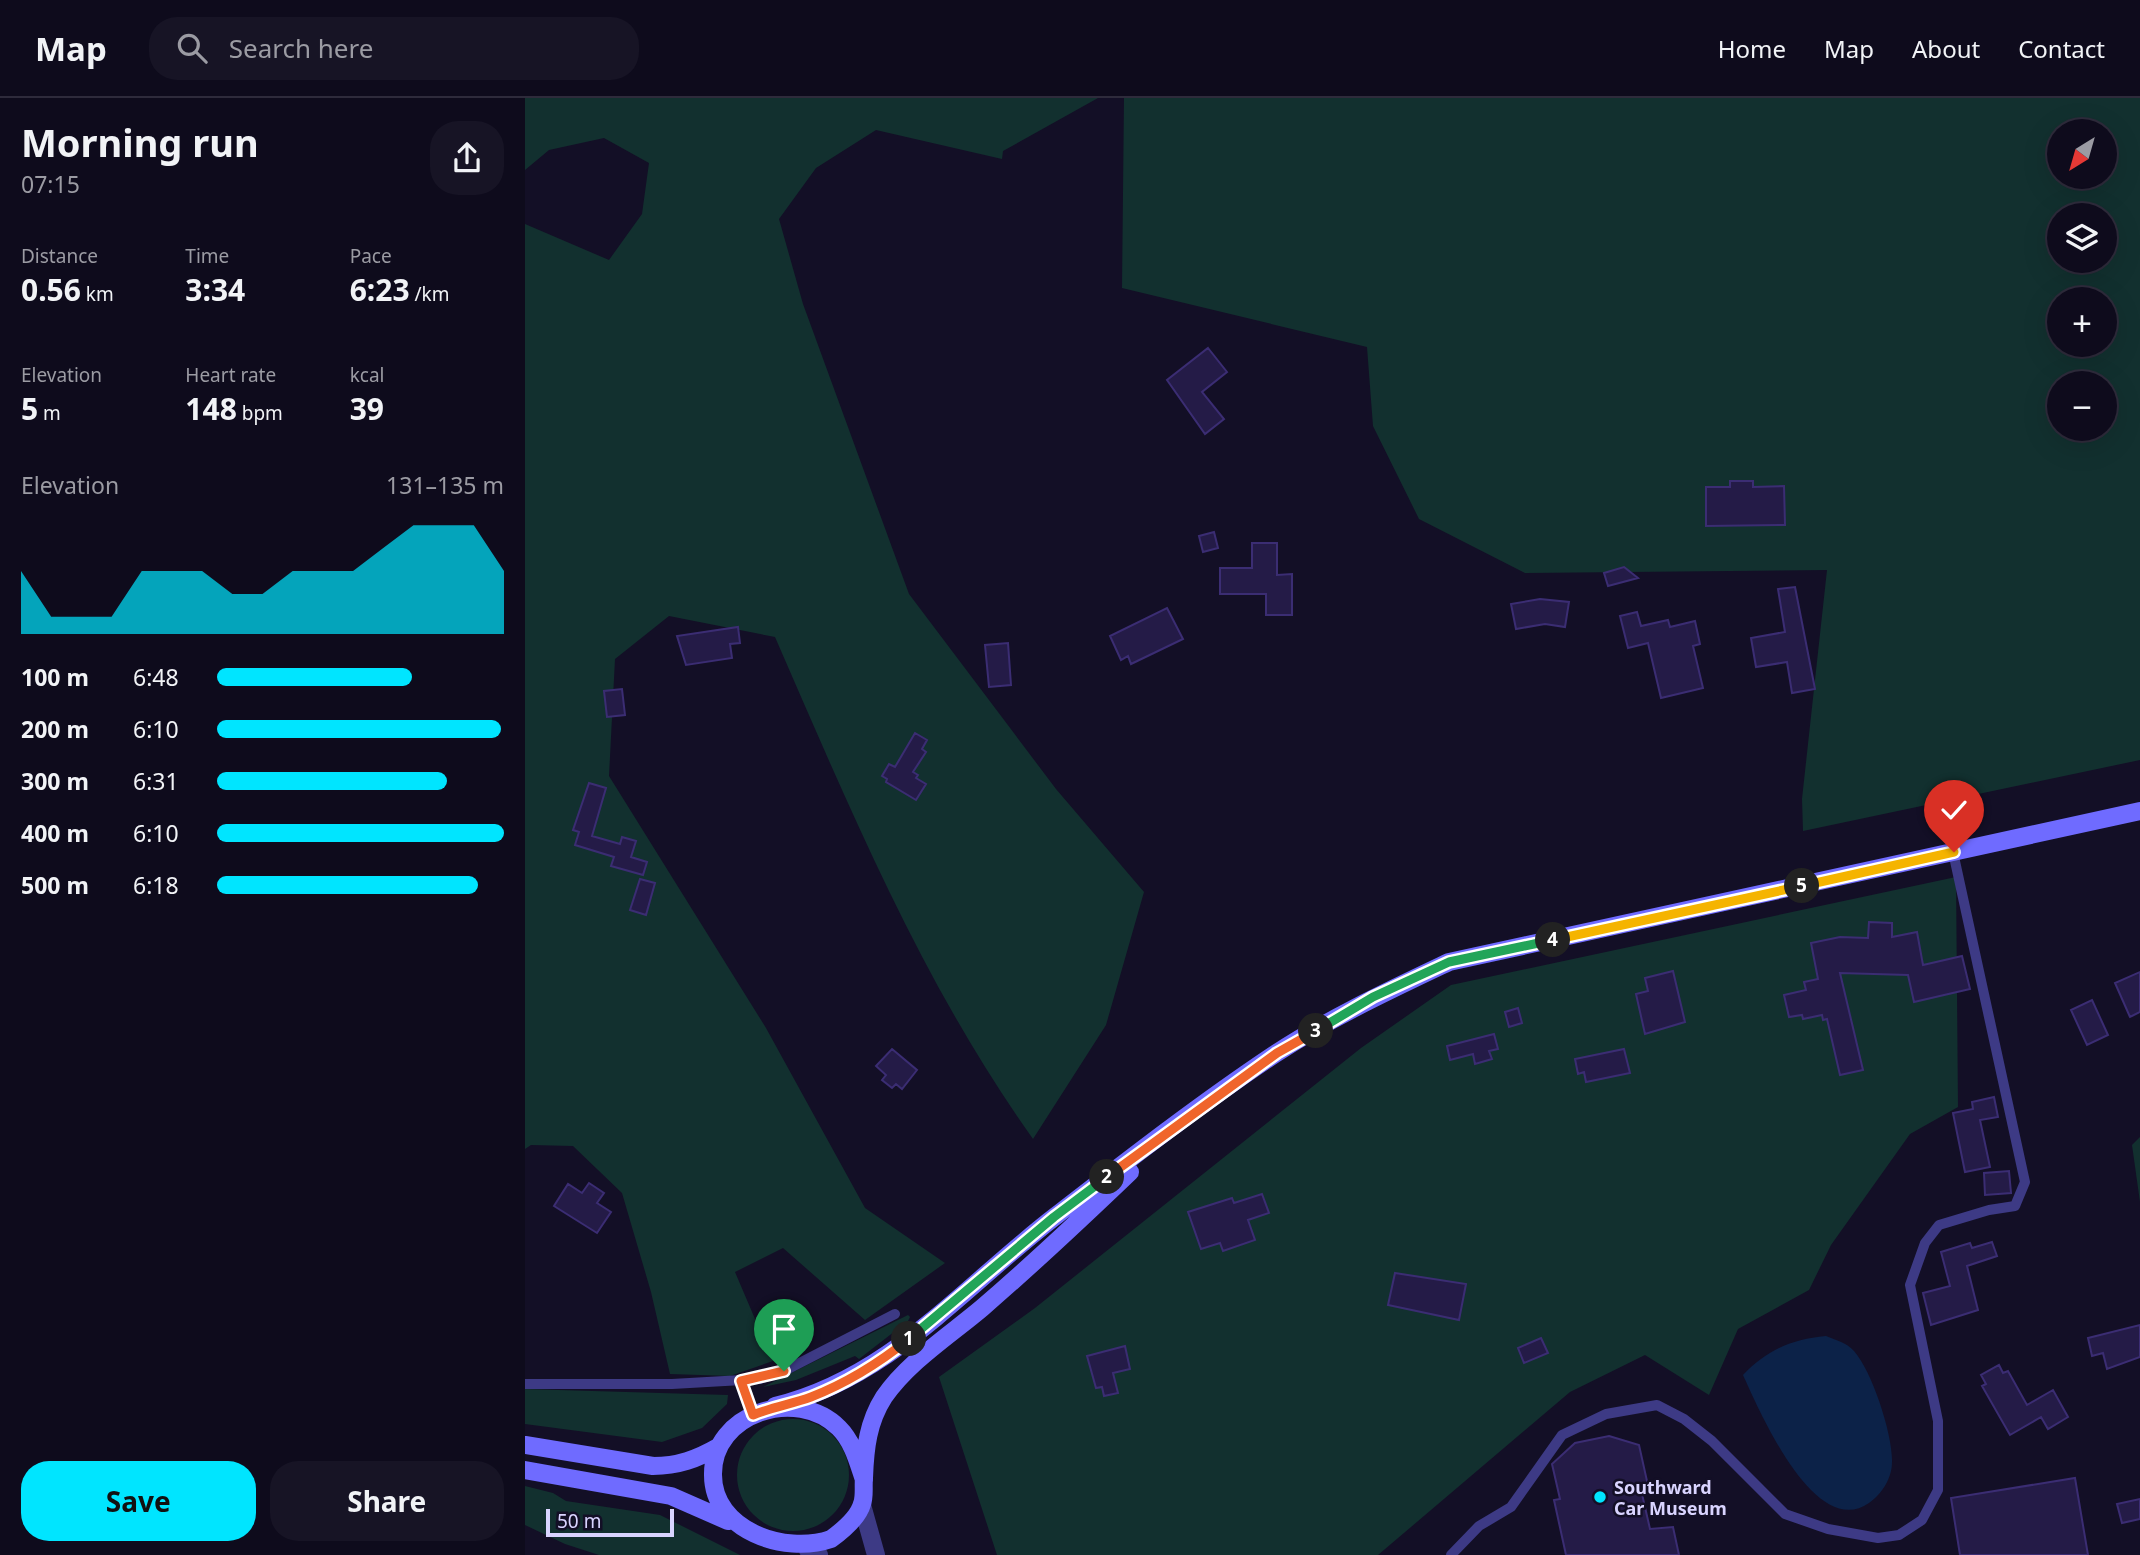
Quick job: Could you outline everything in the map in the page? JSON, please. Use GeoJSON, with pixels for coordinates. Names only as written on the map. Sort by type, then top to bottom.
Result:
{"type":"FeatureCollection","features":[{"type":"Feature","properties":{"kind":"main road"},"geometry":{"type":"LineString","coordinates":[[525,1445],[653,1466],[673,1466],[700,1458],[718,1447],[753,1415],[775,1406],[808,1398],[880,1362],[1054,1217],[1277,1053],[1373,997],[1449,962],[2140,811]]}},
{"type":"Feature","properties":{"kind":"main road"},"geometry":{"type":"LineString","coordinates":[[525,1470],[671,1496],[729,1521],[763,1545],[786,1552],[813,1553],[849,1525],[862,1505],[871,1422],[885,1396],[909,1370],[1041,1257],[1188,1116]]}},
{"type":"Feature","properties":{"kind":"main road"},"geometry":{"type":"LineString","coordinates":[[775,1406],[795,1407],[819,1414],[839,1428],[853,1448],[864,1480]]}},
{"type":"Feature","properties":{"kind":"main road"},"geometry":{"type":"LineString","coordinates":[[718,1447],[712,1476],[717,1501],[729,1521]]}},
{"type":"Feature","properties":{"kind":"street"},"geometry":{"type":"LineString","coordinates":[[862,1505],[876,1555]]}},
{"type":"Feature","properties":{"kind":"lane"},"geometry":{"type":"LineString","coordinates":[[1451,1555],[1479,1526],[1511,1507],[1562,1435],[1606,1414],[1657,1405],[1684,1419],[1712,1441],[1785,1514],[1828,1529],[1878,1538],[1899,1535],[1922,1520],[1938,1490],[1938,1421],[1910,1285],[1925,1243],[1939,1225],[1989,1210],[2015,1206],[2025,1182],[1954,852]]}},
{"type":"Feature","properties":{"kind":"lane"},"geometry":{"type":"LineString","coordinates":[[525,1384],[741,1381],[784,1371],[895,1314]]}},
{"type":"Feature","properties":{"kind":"lane"},"geometry":{"type":"LineString","coordinates":[[741,1381],[753,1415]]}},
{"type":"Feature","properties":{"kind":"green space"},"geometry":{"type":"Polygon","coordinates":[[[525,98],[1098,98],[1003,151],[1002,159],[876,130],[816,168],[779,219],[803,304],[909,594],[1056,789],[1144,892],[1106,1025],[1033,1139],[993,1080],[923,958],[831,766],[775,637],[669,616],[615,659],[609,776],[766,1028],[865,1208],[945,1263],[865,1320],[783,1248],[735,1272],[773,1361],[730,1376],[670,1374],[651,1292],[622,1193],[573,1146],[531,1145],[525,1149],[525,224],[609,260],[642,214],[649,163],[604,138],[549,150],[525,170],[525,98]]]}},
{"type":"Feature","properties":{"kind":"green space"},"geometry":{"type":"Polygon","coordinates":[[[1124,98],[2140,98],[2140,760],[1803,831],[1802,799],[1827,570],[1525,573],[1419,519],[1373,426],[1367,347],[1122,288],[1124,98]]]}},
{"type":"Feature","properties":{"kind":"green space"},"geometry":{"type":"Polygon","coordinates":[[[1956,877],[1958,1107],[1910,1134],[1831,1245],[1809,1290],[1738,1329],[1709,1395],[1645,1355],[1570,1392],[1378,1555],[997,1555],[939,1377],[1035,1308],[1361,1048],[1451,985],[1956,877]]]}},
{"type":"Feature","properties":{"kind":"green space"},"geometry":{"type":"Polygon","coordinates":[[[2140,1137],[2140,1202],[2132,1145],[2140,1137]]]}},
{"type":"Feature","properties":{"kind":"green space"},"geometry":{"type":"Polygon","coordinates":[[[908,1315],[908,1321],[859,1359],[855,1356],[796,1380],[763,1387],[908,1315]]]}},
{"type":"Feature","properties":{"kind":"green space"},"geometry":{"type":"Polygon","coordinates":[[[525,1389],[728,1395],[727,1404],[702,1428],[662,1442],[525,1424],[525,1389]]]}},
{"type":"Feature","properties":{"kind":"green space"},"geometry":{"type":"Polygon","coordinates":[[[793,1419],[814,1424],[832,1436],[844,1454],[849,1475],[844,1496],[832,1514],[814,1526],[793,1531],[772,1526],[754,1514],[742,1496],[737,1475],[742,1454],[754,1436],[772,1424],[793,1419]]]}},
{"type":"Feature","properties":{"kind":"green space"},"geometry":{"type":"Polygon","coordinates":[[[525,1486],[553,1493],[566,1501],[660,1515],[740,1555],[599,1555],[565,1544],[525,1525],[525,1486]]]}},
{"type":"Feature","properties":{"kind":"water"},"geometry":{"type":"Polygon","coordinates":[[[1826,1336],[1848,1346],[1861,1360],[1880,1404],[1891,1450],[1890,1474],[1882,1490],[1869,1503],[1849,1510],[1829,1504],[1810,1488],[1792,1466],[1762,1415],[1743,1375],[1761,1359],[1781,1347],[1826,1336]]]}},
{"type":"Feature","properties":{"kind":"building"},"geometry":{"type":"Polygon","coordinates":[[[1208,348],[1227,372],[1202,392],[1224,419],[1205,434],[1167,380],[1208,348]]]}},
{"type":"Feature","properties":{"kind":"building"},"geometry":{"type":"Polygon","coordinates":[[[1730,481],[1753,481],[1753,487],[1784,486],[1785,525],[1706,526],[1706,487],[1730,487],[1730,481]]]}},
{"type":"Feature","properties":{"kind":"building"},"geometry":{"type":"Polygon","coordinates":[[[1214,532],[1218,548],[1203,552],[1199,536],[1214,532]]]}},
{"type":"Feature","properties":{"kind":"building"},"geometry":{"type":"Polygon","coordinates":[[[1252,543],[1277,543],[1277,575],[1292,574],[1292,615],[1266,615],[1266,594],[1220,594],[1220,568],[1252,568],[1252,543]]]}},
{"type":"Feature","properties":{"kind":"building"},"geometry":{"type":"Polygon","coordinates":[[[1624,567],[1638,578],[1608,586],[1604,573],[1624,567]]]}},
{"type":"Feature","properties":{"kind":"building"},"geometry":{"type":"Polygon","coordinates":[[[1795,587],[1815,689],[1792,693],[1787,662],[1756,667],[1751,638],[1785,632],[1778,589],[1795,587]]]}},
{"type":"Feature","properties":{"kind":"building"},"geometry":{"type":"Polygon","coordinates":[[[1540,599],[1569,602],[1565,627],[1545,624],[1516,629],[1511,604],[1540,599]]]}},
{"type":"Feature","properties":{"kind":"building"},"geometry":{"type":"Polygon","coordinates":[[[1167,608],[1183,639],[1131,664],[1128,656],[1121,660],[1110,636],[1167,608]]]}},
{"type":"Feature","properties":{"kind":"building"},"geometry":{"type":"Polygon","coordinates":[[[1637,612],[1641,626],[1668,620],[1670,627],[1695,621],[1700,644],[1693,646],[1703,688],[1661,698],[1648,643],[1628,648],[1620,616],[1637,612]]]}},
{"type":"Feature","properties":{"kind":"building"},"geometry":{"type":"Polygon","coordinates":[[[738,627],[740,643],[730,644],[732,658],[686,665],[677,636],[738,627]]]}},
{"type":"Feature","properties":{"kind":"building"},"geometry":{"type":"Polygon","coordinates":[[[1008,643],[1011,685],[989,687],[985,645],[1008,643]]]}},
{"type":"Feature","properties":{"kind":"building"},"geometry":{"type":"Polygon","coordinates":[[[622,689],[625,715],[607,717],[604,691],[622,689]]]}},
{"type":"Feature","properties":{"kind":"building"},"geometry":{"type":"Polygon","coordinates":[[[915,733],[927,740],[922,749],[926,752],[913,772],[918,775],[916,778],[926,784],[916,800],[886,782],[887,779],[882,776],[889,764],[895,767],[915,733]]]}},
{"type":"Feature","properties":{"kind":"building"},"geometry":{"type":"Polygon","coordinates":[[[589,783],[606,788],[592,836],[620,844],[622,837],[636,841],[631,857],[647,862],[643,875],[611,866],[614,857],[575,845],[579,832],[573,830],[589,783]]]}},
{"type":"Feature","properties":{"kind":"building"},"geometry":{"type":"Polygon","coordinates":[[[640,879],[655,883],[646,915],[630,910],[640,879]]]}},
{"type":"Feature","properties":{"kind":"building"},"geometry":{"type":"Polygon","coordinates":[[[1869,922],[1892,923],[1892,937],[1917,932],[1923,965],[1962,956],[1970,989],[1914,1002],[1908,975],[1840,973],[1863,1070],[1840,1075],[1827,1019],[1823,1020],[1822,1015],[1803,1019],[1802,1015],[1789,1017],[1784,995],[1806,990],[1804,982],[1818,979],[1811,943],[1840,937],[1868,938],[1869,922]]]}},
{"type":"Feature","properties":{"kind":"building"},"geometry":{"type":"Polygon","coordinates":[[[1673,971],[1685,1022],[1645,1034],[1636,994],[1648,991],[1645,978],[1673,971]]]}},
{"type":"Feature","properties":{"kind":"building"},"geometry":{"type":"Polygon","coordinates":[[[2140,972],[2140,1012],[2130,1017],[2115,983],[2140,972]]]}},
{"type":"Feature","properties":{"kind":"building"},"geometry":{"type":"Polygon","coordinates":[[[2092,1000],[2108,1035],[2087,1045],[2071,1010],[2092,1000]]]}},
{"type":"Feature","properties":{"kind":"building"},"geometry":{"type":"Polygon","coordinates":[[[1518,1008],[1522,1023],[1509,1027],[1505,1012],[1518,1008]]]}},
{"type":"Feature","properties":{"kind":"building"},"geometry":{"type":"Polygon","coordinates":[[[1494,1034],[1498,1049],[1489,1051],[1492,1059],[1475,1064],[1473,1054],[1450,1060],[1447,1046],[1494,1034]]]}},
{"type":"Feature","properties":{"kind":"building"},"geometry":{"type":"Polygon","coordinates":[[[892,1049],[917,1070],[902,1089],[896,1084],[892,1088],[882,1080],[886,1075],[876,1066],[892,1049]]]}},
{"type":"Feature","properties":{"kind":"building"},"geometry":{"type":"Polygon","coordinates":[[[1624,1049],[1630,1073],[1586,1082],[1584,1072],[1578,1074],[1575,1059],[1624,1049]]]}},
{"type":"Feature","properties":{"kind":"building"},"geometry":{"type":"Polygon","coordinates":[[[1994,1097],[1998,1117],[1980,1120],[1990,1167],[1965,1172],[1953,1113],[1973,1109],[1972,1102],[1994,1097]]]}},
{"type":"Feature","properties":{"kind":"building"},"geometry":{"type":"Polygon","coordinates":[[[2009,1171],[2011,1193],[1985,1195],[1984,1173],[2009,1171]]]}},
{"type":"Feature","properties":{"kind":"building"},"geometry":{"type":"Polygon","coordinates":[[[589,1183],[604,1193],[597,1203],[611,1212],[597,1233],[554,1206],[568,1184],[582,1193],[589,1183]]]}},
{"type":"Feature","properties":{"kind":"building"},"geometry":{"type":"Polygon","coordinates":[[[1262,1194],[1269,1213],[1248,1220],[1255,1240],[1223,1251],[1220,1243],[1201,1249],[1188,1212],[1232,1198],[1234,1203],[1262,1194]]]}},
{"type":"Feature","properties":{"kind":"building"},"geometry":{"type":"Polygon","coordinates":[[[1992,1242],[1997,1256],[1967,1266],[1978,1310],[1931,1325],[1923,1293],[1950,1286],[1941,1252],[1970,1243],[1972,1248],[1992,1242]]]}},
{"type":"Feature","properties":{"kind":"building"},"geometry":{"type":"Polygon","coordinates":[[[1395,1273],[1466,1284],[1459,1320],[1388,1305],[1395,1273]]]}},
{"type":"Feature","properties":{"kind":"building"},"geometry":{"type":"Polygon","coordinates":[[[2140,1325],[2140,1357],[2107,1369],[2103,1353],[2092,1356],[2088,1338],[2140,1325]]]}},
{"type":"Feature","properties":{"kind":"building"},"geometry":{"type":"Polygon","coordinates":[[[1541,1338],[1548,1353],[1524,1363],[1518,1348],[1541,1338]]]}},
{"type":"Feature","properties":{"kind":"building"},"geometry":{"type":"Polygon","coordinates":[[[1125,1346],[1130,1369],[1113,1373],[1118,1393],[1104,1396],[1102,1387],[1096,1388],[1087,1356],[1125,1346]]]}},
{"type":"Feature","properties":{"kind":"building"},"geometry":{"type":"Polygon","coordinates":[[[1999,1365],[2003,1373],[2008,1371],[2027,1405],[2053,1390],[2068,1417],[2048,1429],[2041,1417],[2010,1435],[1982,1386],[1986,1384],[1981,1375],[1999,1365]]]}},
{"type":"Feature","properties":{"kind":"building","name":"Southward Car Museum"},"geometry":{"type":"Polygon","coordinates":[[[1609,1436],[1639,1445],[1647,1481],[1647,1493],[1642,1494],[1650,1529],[1673,1527],[1679,1555],[1566,1555],[1554,1500],[1560,1499],[1552,1464],[1575,1443],[1609,1436]]]}},
{"type":"Feature","properties":{"kind":"building"},"geometry":{"type":"Polygon","coordinates":[[[2075,1478],[2088,1555],[1960,1555],[1951,1498],[2075,1478]]]}},
{"type":"Feature","properties":{"kind":"building"},"geometry":{"type":"Polygon","coordinates":[[[2140,1499],[2140,1519],[2122,1523],[2117,1504],[2140,1499]]]}},
{"type":"Feature","properties":{"kind":"place","name":"Southward Car Museum"},"geometry":{"type":"Point","coordinates":[1600,1497]}},
{"type":"Feature","properties":{"kind":"route"},"geometry":{"type":"LineString","coordinates":[[784,1371],[760,1379],[741,1381],[753,1415],[775,1406],[808,1398],[847,1381],[880,1362],[935,1319],[1054,1217],[1277,1053],[1373,997],[1449,962],[1954,852]]}}]}
